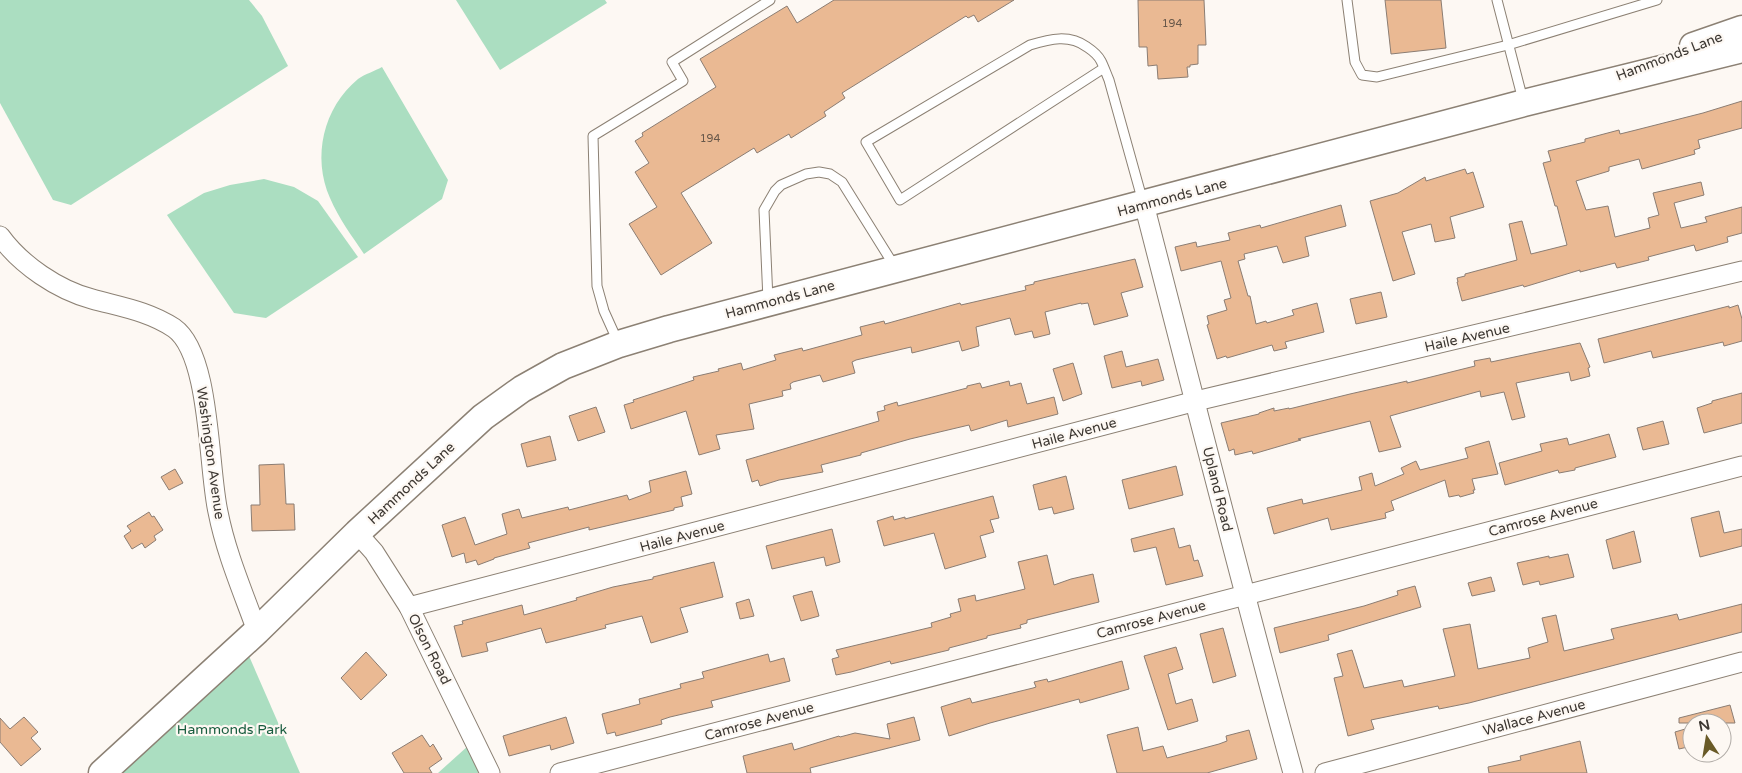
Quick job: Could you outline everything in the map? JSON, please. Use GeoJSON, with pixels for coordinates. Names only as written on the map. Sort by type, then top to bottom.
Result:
{"type":"FeatureCollection","features":[{"type":"Feature","properties":{"kind":"street","name":"Hammonds Lane"},"geometry":{"type":"LineString","coordinates":[[1597,84],[1707,40],[1742,29]]}},
{"type":"Feature","properties":{"kind":"street","name":"Hammonds Lane"},"geometry":{"type":"LineString","coordinates":[[102,773],[257,631],[358,533],[483,417],[522,389],[563,366],[619,344],[668,329],[1524,102],[1742,49]]}},
{"type":"Feature","properties":{"kind":"street","name":"Upland Road"},"geometry":{"type":"LineString","coordinates":[[1144,204],[1196,401],[1244,595],[1293,773]]}},
{"type":"Feature","properties":{"kind":"street","name":"Washington Avenue"},"geometry":{"type":"LineString","coordinates":[[0,236],[6,244],[34,269],[63,288],[90,299],[131,308],[154,318],[175,329],[189,346],[199,371],[204,392],[212,480],[218,513],[228,550],[257,631]]}},
{"type":"Feature","properties":{"kind":"street","name":"Haile Avenue"},"geometry":{"type":"LineString","coordinates":[[409,607],[1196,401],[1742,271]]}},
{"type":"Feature","properties":{"kind":"street","name":"Camrose Avenue"},"geometry":{"type":"LineString","coordinates":[[560,773],[1742,466]]}},
{"type":"Feature","properties":{"kind":"street","name":"Olson Road"},"geometry":{"type":"LineString","coordinates":[[358,533],[374,552],[409,607],[490,773]]}},
{"type":"Feature","properties":{"kind":"street","name":"Wallace Avenue"},"geometry":{"type":"LineString","coordinates":[[1325,773],[1742,662]]}},
{"type":"Feature","properties":{"kind":"lane"},"geometry":{"type":"LineString","coordinates":[[619,344],[604,311],[597,286],[593,136],[684,81],[672,62],[770,0]]}},
{"type":"Feature","properties":{"kind":"lane"},"geometry":{"type":"LineString","coordinates":[[1347,0],[1355,62],[1362,75],[1377,77],[1508,45],[1657,0]]}},
{"type":"Feature","properties":{"kind":"lane"},"geometry":{"type":"LineString","coordinates":[[1497,0],[1524,102]]}},
{"type":"Feature","properties":{"kind":"lane"},"geometry":{"type":"LineString","coordinates":[[1104,68],[900,200],[866,142],[1030,45],[1063,38],[1079,40],[1095,52],[1101,60],[1104,68],[1144,204]]}},
{"type":"Feature","properties":{"kind":"lane"},"geometry":{"type":"LineString","coordinates":[[768,303],[764,210],[775,191],[781,185],[806,174],[818,172],[830,174],[842,182],[896,269]]}},
{"type":"Feature","properties":{"kind":"green space"},"geometry":{"type":"Polygon","coordinates":[[[0,0],[249,0],[262,16],[288,66],[71,205],[53,200],[0,103],[0,0]]]}},
{"type":"Feature","properties":{"kind":"green space"},"geometry":{"type":"Polygon","coordinates":[[[456,0],[605,0],[607,3],[500,70],[456,0]]]}},
{"type":"Feature","properties":{"kind":"green space"},"geometry":{"type":"Polygon","coordinates":[[[382,67],[448,180],[442,199],[364,254],[330,198],[322,166],[322,150],[324,134],[336,104],[358,79],[382,67]]]}},
{"type":"Feature","properties":{"kind":"green space"},"geometry":{"type":"Polygon","coordinates":[[[264,179],[294,187],[318,201],[358,257],[266,318],[234,313],[167,215],[204,193],[230,185],[264,179]]]}},
{"type":"Feature","properties":{"kind":"green space","name":"Hammonds Park"},"geometry":{"type":"Polygon","coordinates":[[[249,656],[300,773],[116,773],[249,656]]]}},
{"type":"Feature","properties":{"kind":"green space"},"geometry":{"type":"Polygon","coordinates":[[[468,746],[479,773],[438,773],[468,746]]]}},
{"type":"Feature","properties":{"kind":"building"},"geometry":{"type":"Polygon","coordinates":[[[834,0],[1014,0],[978,22],[974,15],[968,18],[966,16],[842,93],[845,98],[824,112],[826,116],[791,138],[789,134],[757,153],[754,148],[681,193],[712,243],[661,275],[629,224],[657,207],[635,172],[649,163],[635,141],[643,136],[642,133],[716,87],[700,59],[787,6],[797,23],[834,0]]]}},
{"type":"Feature","properties":{"kind":"building"},"geometry":{"type":"Polygon","coordinates":[[[1138,0],[1204,0],[1206,45],[1198,45],[1198,64],[1187,67],[1188,77],[1158,79],[1157,65],[1148,66],[1147,47],[1139,47],[1138,0]]]}},
{"type":"Feature","properties":{"kind":"building"},"geometry":{"type":"Polygon","coordinates":[[[1385,0],[1441,0],[1446,48],[1391,54],[1385,0]]]}},
{"type":"Feature","properties":{"kind":"building"},"geometry":{"type":"Polygon","coordinates":[[[1742,101],[1742,128],[1698,140],[1700,148],[1694,150],[1695,154],[1642,169],[1639,159],[1609,167],[1609,171],[1576,181],[1586,210],[1608,206],[1615,237],[1650,228],[1648,218],[1659,215],[1653,193],[1701,182],[1704,195],[1674,203],[1681,228],[1707,222],[1705,217],[1742,207],[1742,233],[1727,237],[1728,242],[1696,251],[1694,245],[1648,257],[1649,260],[1617,268],[1615,263],[1580,272],[1580,270],[1524,287],[1523,285],[1462,301],[1457,278],[1465,276],[1465,274],[1517,260],[1509,224],[1522,221],[1531,254],[1567,245],[1543,163],[1551,161],[1548,151],[1585,142],[1585,139],[1619,130],[1620,134],[1742,101]]]}},
{"type":"Feature","properties":{"kind":"building"},"geometry":{"type":"Polygon","coordinates":[[[1465,169],[1467,174],[1473,172],[1484,207],[1450,217],[1455,238],[1435,242],[1431,224],[1402,232],[1415,274],[1393,281],[1370,201],[1398,193],[1425,177],[1426,181],[1465,169]]]}},
{"type":"Feature","properties":{"kind":"building"},"geometry":{"type":"Polygon","coordinates":[[[1341,205],[1346,226],[1305,237],[1309,256],[1283,263],[1277,246],[1244,254],[1245,259],[1238,261],[1248,296],[1250,296],[1256,324],[1266,321],[1267,323],[1294,315],[1292,310],[1317,303],[1324,332],[1285,342],[1287,348],[1274,351],[1272,345],[1217,359],[1207,325],[1209,324],[1207,316],[1227,310],[1224,300],[1231,298],[1221,261],[1181,271],[1175,247],[1196,242],[1197,247],[1230,240],[1228,233],[1260,225],[1261,228],[1341,205]]]}},
{"type":"Feature","properties":{"kind":"building"},"geometry":{"type":"Polygon","coordinates":[[[1135,259],[1143,287],[1121,293],[1128,316],[1094,325],[1088,303],[1081,303],[1045,312],[1050,334],[1034,338],[1032,331],[1015,335],[1010,318],[976,327],[979,346],[962,351],[959,341],[912,353],[911,347],[856,360],[852,362],[855,373],[823,382],[820,375],[793,382],[790,384],[791,389],[782,391],[783,396],[749,404],[754,429],[716,435],[720,449],[699,455],[686,411],[631,429],[624,405],[634,402],[633,400],[694,380],[693,377],[719,371],[718,369],[741,363],[743,370],[776,360],[774,355],[802,348],[803,351],[862,335],[860,327],[884,321],[885,324],[960,303],[961,305],[1026,290],[1025,286],[1034,284],[1034,282],[1135,259]]]}},
{"type":"Feature","properties":{"kind":"building"},"geometry":{"type":"Polygon","coordinates":[[[1381,292],[1387,317],[1356,324],[1350,299],[1381,292]]]}},
{"type":"Feature","properties":{"kind":"building"},"geometry":{"type":"Polygon","coordinates":[[[1738,305],[1742,319],[1742,341],[1724,346],[1723,342],[1653,358],[1651,351],[1604,363],[1598,339],[1738,305]]]}},
{"type":"Feature","properties":{"kind":"building"},"geometry":{"type":"Polygon","coordinates":[[[1580,343],[1590,367],[1588,368],[1590,376],[1571,381],[1569,372],[1516,383],[1525,417],[1512,420],[1504,392],[1481,397],[1480,391],[1390,416],[1401,447],[1379,452],[1370,421],[1298,439],[1301,440],[1253,454],[1252,451],[1235,455],[1234,449],[1229,451],[1221,423],[1259,414],[1274,408],[1274,411],[1289,409],[1407,381],[1407,383],[1475,366],[1474,361],[1490,358],[1491,362],[1580,343]]]}},
{"type":"Feature","properties":{"kind":"building"},"geometry":{"type":"Polygon","coordinates":[[[1122,351],[1126,367],[1158,359],[1164,380],[1142,386],[1141,381],[1112,388],[1104,356],[1122,351]]]}},
{"type":"Feature","properties":{"kind":"building"},"geometry":{"type":"Polygon","coordinates":[[[1073,363],[1082,394],[1063,401],[1053,369],[1073,363]]]}},
{"type":"Feature","properties":{"kind":"building"},"geometry":{"type":"Polygon","coordinates":[[[1009,381],[1010,386],[1021,383],[1027,404],[1054,397],[1058,414],[1008,427],[1007,420],[971,431],[969,425],[910,439],[861,453],[861,455],[821,465],[823,472],[779,480],[760,486],[758,480],[752,482],[746,460],[879,421],[877,412],[885,410],[884,406],[897,402],[898,406],[980,383],[982,388],[1009,381]]]}},
{"type":"Feature","properties":{"kind":"building"},"geometry":{"type":"Polygon","coordinates":[[[1742,393],[1742,423],[1704,433],[1697,408],[1712,403],[1712,401],[1742,393]]]}},
{"type":"Feature","properties":{"kind":"building"},"geometry":{"type":"Polygon","coordinates":[[[596,407],[605,432],[578,441],[569,416],[596,407]]]}},
{"type":"Feature","properties":{"kind":"building"},"geometry":{"type":"Polygon","coordinates":[[[1663,421],[1669,444],[1643,450],[1637,428],[1663,421]]]}},
{"type":"Feature","properties":{"kind":"building"},"geometry":{"type":"Polygon","coordinates":[[[1609,434],[1616,457],[1575,468],[1575,470],[1559,473],[1558,470],[1505,485],[1499,463],[1542,451],[1540,444],[1567,438],[1569,445],[1609,434]]]}},
{"type":"Feature","properties":{"kind":"building"},"geometry":{"type":"Polygon","coordinates":[[[550,436],[556,460],[527,467],[521,444],[550,436]]]}},
{"type":"Feature","properties":{"kind":"building"},"geometry":{"type":"Polygon","coordinates":[[[1489,441],[1498,474],[1472,479],[1474,493],[1460,497],[1459,495],[1449,497],[1445,480],[1391,501],[1394,510],[1385,513],[1386,518],[1331,530],[1328,518],[1274,534],[1267,508],[1302,499],[1303,504],[1362,490],[1359,477],[1372,473],[1375,486],[1404,474],[1401,468],[1416,461],[1420,470],[1468,458],[1465,448],[1489,441]]]}},
{"type":"Feature","properties":{"kind":"building"},"geometry":{"type":"Polygon","coordinates":[[[284,464],[286,504],[294,504],[295,530],[252,531],[251,505],[260,505],[259,465],[284,464]]]}},
{"type":"Feature","properties":{"kind":"building"},"geometry":{"type":"Polygon","coordinates":[[[1176,466],[1183,495],[1129,509],[1122,480],[1176,466]]]}},
{"type":"Feature","properties":{"kind":"building"},"geometry":{"type":"Polygon","coordinates":[[[175,469],[183,483],[169,490],[161,477],[175,469]]]}},
{"type":"Feature","properties":{"kind":"building"},"geometry":{"type":"Polygon","coordinates":[[[686,471],[692,494],[681,497],[683,506],[674,508],[674,510],[589,530],[589,527],[528,543],[530,548],[494,558],[478,565],[476,560],[466,563],[464,553],[452,557],[442,525],[465,517],[475,545],[507,534],[502,514],[519,509],[522,518],[568,507],[569,510],[627,495],[629,500],[651,492],[649,481],[686,471]]]}},
{"type":"Feature","properties":{"kind":"building"},"geometry":{"type":"Polygon","coordinates":[[[1066,476],[1074,509],[1054,514],[1052,507],[1039,510],[1033,485],[1066,476]]]}},
{"type":"Feature","properties":{"kind":"building"},"geometry":{"type":"Polygon","coordinates":[[[993,496],[999,518],[990,520],[994,532],[980,536],[986,557],[945,569],[934,533],[884,546],[877,521],[893,516],[894,520],[905,517],[905,519],[993,496]]]}},
{"type":"Feature","properties":{"kind":"building"},"geometry":{"type":"Polygon","coordinates":[[[1719,511],[1724,533],[1742,529],[1742,546],[1700,557],[1691,518],[1719,511]]]}},
{"type":"Feature","properties":{"kind":"building"},"geometry":{"type":"Polygon","coordinates":[[[149,512],[163,530],[154,536],[156,540],[145,548],[142,543],[132,549],[124,536],[131,531],[127,526],[149,512]]]}},
{"type":"Feature","properties":{"kind":"building"},"geometry":{"type":"Polygon","coordinates":[[[1174,528],[1179,548],[1190,545],[1194,561],[1198,560],[1203,576],[1166,585],[1156,547],[1134,552],[1131,539],[1174,528]]]}},
{"type":"Feature","properties":{"kind":"building"},"geometry":{"type":"Polygon","coordinates":[[[832,529],[840,562],[826,566],[824,557],[772,569],[766,546],[832,529]]]}},
{"type":"Feature","properties":{"kind":"building"},"geometry":{"type":"Polygon","coordinates":[[[1634,531],[1641,562],[1613,569],[1606,540],[1634,531]]]}},
{"type":"Feature","properties":{"kind":"building"},"geometry":{"type":"Polygon","coordinates":[[[1568,554],[1574,577],[1540,585],[1539,581],[1523,585],[1517,563],[1568,554]]]}},
{"type":"Feature","properties":{"kind":"building"},"geometry":{"type":"Polygon","coordinates":[[[1047,555],[1054,585],[1093,574],[1099,602],[1027,620],[1027,623],[1020,625],[1021,628],[987,636],[987,638],[949,648],[949,650],[891,664],[890,661],[836,675],[832,659],[839,657],[836,650],[932,627],[931,623],[951,617],[950,614],[961,611],[958,599],[975,595],[976,601],[1025,589],[1018,562],[1047,555]]]}},
{"type":"Feature","properties":{"kind":"building"},"geometry":{"type":"Polygon","coordinates":[[[714,562],[723,597],[680,608],[688,632],[651,643],[642,616],[605,625],[606,628],[546,643],[541,628],[486,643],[488,651],[462,657],[454,626],[463,624],[462,621],[522,605],[524,615],[577,600],[576,598],[613,587],[653,579],[653,577],[714,562]]]}},
{"type":"Feature","properties":{"kind":"building"},"geometry":{"type":"Polygon","coordinates":[[[1491,577],[1495,591],[1472,596],[1468,583],[1491,577]]]}},
{"type":"Feature","properties":{"kind":"building"},"geometry":{"type":"Polygon","coordinates":[[[1415,586],[1421,607],[1328,635],[1329,640],[1280,653],[1274,628],[1364,606],[1398,595],[1397,591],[1415,586]]]}},
{"type":"Feature","properties":{"kind":"building"},"geometry":{"type":"Polygon","coordinates":[[[812,591],[819,616],[801,621],[793,596],[812,591]]]}},
{"type":"Feature","properties":{"kind":"building"},"geometry":{"type":"Polygon","coordinates":[[[749,599],[754,616],[740,619],[736,603],[749,599]]]}},
{"type":"Feature","properties":{"kind":"building"},"geometry":{"type":"Polygon","coordinates":[[[1742,604],[1742,632],[1469,703],[1439,709],[1438,706],[1371,720],[1374,729],[1348,736],[1334,678],[1343,676],[1337,654],[1352,650],[1364,688],[1402,680],[1404,687],[1455,676],[1443,629],[1470,624],[1478,669],[1530,658],[1528,648],[1548,642],[1542,618],[1556,615],[1564,651],[1614,639],[1611,629],[1677,614],[1679,620],[1742,604]]]}},
{"type":"Feature","properties":{"kind":"building"},"geometry":{"type":"Polygon","coordinates":[[[1223,628],[1236,676],[1213,683],[1200,634],[1223,628]]]}},
{"type":"Feature","properties":{"kind":"building"},"geometry":{"type":"Polygon","coordinates":[[[1176,647],[1183,669],[1168,674],[1176,704],[1192,699],[1198,721],[1168,730],[1144,656],[1176,647]]]}},
{"type":"Feature","properties":{"kind":"building"},"geometry":{"type":"Polygon","coordinates":[[[366,652],[387,675],[361,700],[341,678],[366,652]]]}},
{"type":"Feature","properties":{"kind":"building"},"geometry":{"type":"Polygon","coordinates":[[[768,654],[770,662],[784,658],[790,681],[711,701],[713,707],[661,720],[662,724],[616,736],[615,732],[607,734],[602,714],[640,704],[639,699],[681,688],[680,684],[704,678],[702,672],[768,654]]]}},
{"type":"Feature","properties":{"kind":"building"},"geometry":{"type":"Polygon","coordinates":[[[1122,661],[1129,689],[1080,703],[1079,699],[949,736],[941,707],[970,698],[972,703],[1033,688],[1036,687],[1034,682],[1047,679],[1048,682],[1122,661]]]}},
{"type":"Feature","properties":{"kind":"building"},"geometry":{"type":"Polygon","coordinates":[[[1730,705],[1735,723],[1732,723],[1732,713],[1699,713],[1730,705]]]}},
{"type":"Feature","properties":{"kind":"building"},"geometry":{"type":"Polygon","coordinates":[[[24,717],[38,732],[31,738],[41,749],[21,766],[0,742],[0,718],[10,729],[24,717]]]}},
{"type":"Feature","properties":{"kind":"building"},"geometry":{"type":"Polygon","coordinates":[[[566,717],[574,743],[551,750],[550,745],[509,756],[503,736],[566,717]]]}},
{"type":"Feature","properties":{"kind":"building"},"geometry":{"type":"Polygon","coordinates":[[[914,717],[920,740],[810,768],[811,773],[747,773],[743,756],[792,743],[794,750],[855,733],[890,739],[887,724],[914,717]]]}},
{"type":"Feature","properties":{"kind":"building"},"geometry":{"type":"Polygon","coordinates":[[[1682,717],[1682,723],[1679,723],[1679,718],[1682,717]]]}},
{"type":"Feature","properties":{"kind":"building"},"geometry":{"type":"Polygon","coordinates":[[[1138,727],[1143,751],[1163,746],[1167,758],[1219,744],[1227,741],[1226,736],[1249,730],[1257,759],[1207,773],[1117,773],[1107,735],[1138,727]]]}},
{"type":"Feature","properties":{"kind":"building"},"geometry":{"type":"Polygon","coordinates":[[[1682,730],[1682,748],[1679,749],[1675,732],[1682,730]]]}},
{"type":"Feature","properties":{"kind":"building"},"geometry":{"type":"Polygon","coordinates":[[[422,735],[430,747],[433,744],[442,759],[429,768],[432,773],[404,773],[392,753],[422,735]]]}},
{"type":"Feature","properties":{"kind":"building"},"geometry":{"type":"Polygon","coordinates":[[[1580,741],[1587,773],[1489,773],[1488,767],[1521,760],[1520,756],[1580,741]]]}}]}
